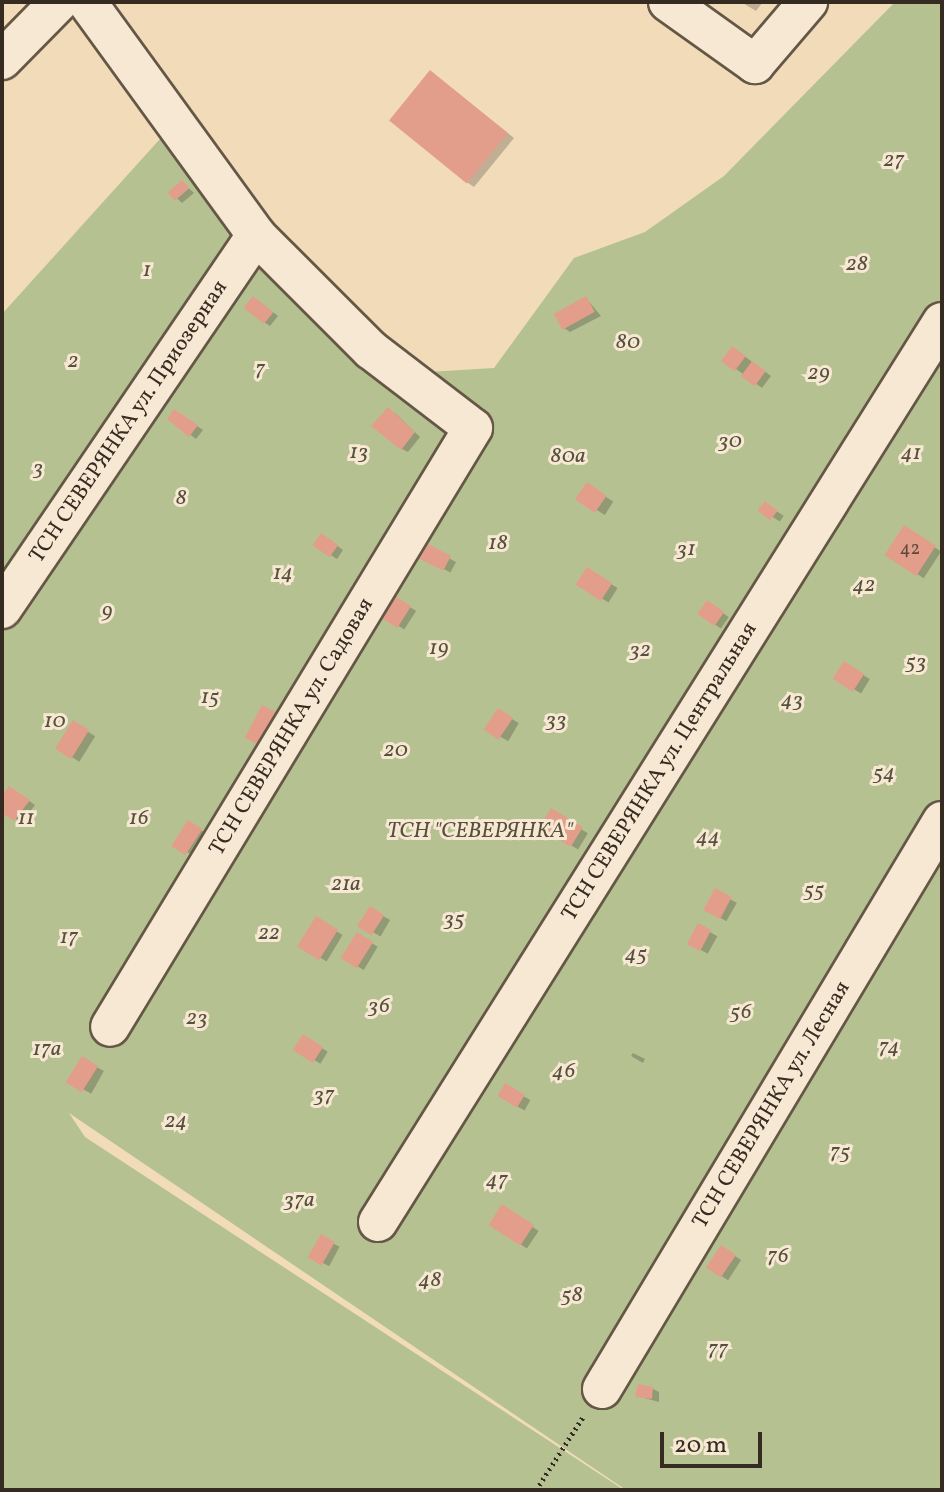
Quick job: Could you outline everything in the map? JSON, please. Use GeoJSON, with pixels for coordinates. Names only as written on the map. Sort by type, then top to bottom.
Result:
{"type":"FeatureCollection","features":[{"type":"Feature","properties":{"kind":"lane"},"geometry":{"type":"LineString","coordinates":[[2,60],[59,2]]}},
{"type":"Feature","properties":{"kind":"lane"},"geometry":{"type":"LineString","coordinates":[[87,2],[256,235]]}},
{"type":"Feature","properties":{"kind":"lane"},"geometry":{"type":"LineString","coordinates":[[668,2],[755,64],[808,2]]}},
{"type":"Feature","properties":{"kind":"lane","name":"ТСН СЕВЕРЯНКА ул. Садовая"},"geometry":{"type":"LineString","coordinates":[[110,1027],[473,428],[371,350],[256,235]]}},
{"type":"Feature","properties":{"kind":"lane","name":"ТСН СЕВЕРЯНКА ул. Приозерная"},"geometry":{"type":"LineString","coordinates":[[2,609],[256,235]]}},
{"type":"Feature","properties":{"kind":"lane","name":"ТСН СЕВЕРЯНКА ул. Центральная"},"geometry":{"type":"LineString","coordinates":[[378,1222],[942,322]]}},
{"type":"Feature","properties":{"kind":"lane","name":"ТСН СЕВЕРЯНКА ул. Лесная"},"geometry":{"type":"LineString","coordinates":[[602,1389],[942,821]]}},
{"type":"Feature","properties":{"kind":"path"},"geometry":{"type":"LineString","coordinates":[[536,1490],[602,1389]]}},
{"type":"Feature","properties":{"kind":"green space","name":"ТСН \"СЕВЕРЯНКА\""},"geometry":{"type":"Polygon","coordinates":[[[895,2],[942,2],[942,1490],[626,1490],[69,1113],[85,1137],[624,1490],[2,1490],[2,314],[178,119],[260,228],[386,349],[428,372],[494,368],[574,258],[645,232],[724,176],[895,2]]]}},
{"type":"Feature","properties":{"kind":"building"},"geometry":{"type":"Polygon","coordinates":[[[430,70],[508,133],[467,183],[389,121],[430,70]]]}},
{"type":"Feature","properties":{"kind":"building"},"geometry":{"type":"Polygon","coordinates":[[[182,180],[189,188],[175,201],[168,192],[182,180]]]}},
{"type":"Feature","properties":{"kind":"building"},"geometry":{"type":"Polygon","coordinates":[[[253,296],[273,312],[264,324],[244,308],[253,296]]]}},
{"type":"Feature","properties":{"kind":"building"},"geometry":{"type":"Polygon","coordinates":[[[586,296],[595,312],[562,330],[554,314],[586,296]]]}},
{"type":"Feature","properties":{"kind":"building"},"geometry":{"type":"Polygon","coordinates":[[[732,346],[746,356],[735,371],[721,361],[732,346]]]}},
{"type":"Feature","properties":{"kind":"building"},"geometry":{"type":"Polygon","coordinates":[[[752,361],[766,371],[755,386],[741,376],[752,361]]]}},
{"type":"Feature","properties":{"kind":"building"},"geometry":{"type":"Polygon","coordinates":[[[388,407],[415,432],[401,450],[371,426],[388,407]]]}},
{"type":"Feature","properties":{"kind":"building"},"geometry":{"type":"Polygon","coordinates":[[[174,409],[198,425],[189,437],[167,419],[174,409]]]}},
{"type":"Feature","properties":{"kind":"building"},"geometry":{"type":"Polygon","coordinates":[[[587,482],[607,496],[595,513],[575,499],[587,482]]]}},
{"type":"Feature","properties":{"kind":"building"},"geometry":{"type":"Polygon","coordinates":[[[765,501],[778,511],[770,520],[758,510],[765,501]]]}},
{"type":"Feature","properties":{"kind":"building"},"geometry":{"type":"Polygon","coordinates":[[[904,525],[936,546],[916,576],[884,555],[904,525]]]}},
{"type":"Feature","properties":{"kind":"building"},"geometry":{"type":"Polygon","coordinates":[[[321,533],[338,545],[330,557],[312,545],[321,533]]]}},
{"type":"Feature","properties":{"kind":"building"},"geometry":{"type":"Polygon","coordinates":[[[426,543],[451,556],[443,571],[418,558],[426,543]]]}},
{"type":"Feature","properties":{"kind":"building"},"geometry":{"type":"Polygon","coordinates":[[[587,567],[612,583],[601,601],[576,585],[587,567]]]}},
{"type":"Feature","properties":{"kind":"building"},"geometry":{"type":"Polygon","coordinates":[[[395,596],[411,606],[397,628],[381,618],[395,596]]]}},
{"type":"Feature","properties":{"kind":"building"},"geometry":{"type":"Polygon","coordinates":[[[707,600],[724,612],[714,626],[697,614],[707,600]]]}},
{"type":"Feature","properties":{"kind":"building"},"geometry":{"type":"Polygon","coordinates":[[[844,661],[864,674],[853,692],[833,679],[844,661]]]}},
{"type":"Feature","properties":{"kind":"building"},"geometry":{"type":"Polygon","coordinates":[[[262,705],[277,713],[260,746],[245,738],[262,705]]]}},
{"type":"Feature","properties":{"kind":"building"},"geometry":{"type":"Polygon","coordinates":[[[498,708],[513,718],[498,740],[483,730],[498,708]]]}},
{"type":"Feature","properties":{"kind":"building"},"geometry":{"type":"Polygon","coordinates":[[[73,720],[89,730],[71,759],[55,749],[73,720]]]}},
{"type":"Feature","properties":{"kind":"building"},"geometry":{"type":"Polygon","coordinates":[[[9,786],[30,800],[14,821],[2,813],[2,796],[9,786]]]}},
{"type":"Feature","properties":{"kind":"building"},"geometry":{"type":"Polygon","coordinates":[[[551,808],[583,827],[571,847],[539,828],[551,808]]]}},
{"type":"Feature","properties":{"kind":"building"},"geometry":{"type":"Polygon","coordinates":[[[188,820],[202,829],[185,855],[171,846],[188,820]]]}},
{"type":"Feature","properties":{"kind":"building"},"geometry":{"type":"Polygon","coordinates":[[[715,888],[732,897],[720,919],[703,910],[715,888]]]}},
{"type":"Feature","properties":{"kind":"building"},"geometry":{"type":"Polygon","coordinates":[[[370,906],[384,915],[371,935],[357,926],[370,906]]]}},
{"type":"Feature","properties":{"kind":"building"},"geometry":{"type":"Polygon","coordinates":[[[316,916],[338,930],[319,960],[297,947],[316,916]]]}},
{"type":"Feature","properties":{"kind":"building"},"geometry":{"type":"Polygon","coordinates":[[[698,923],[711,930],[700,951],[687,944],[698,923]]]}},
{"type":"Feature","properties":{"kind":"building"},"geometry":{"type":"Polygon","coordinates":[[[357,932],[373,942],[357,968],[341,958],[357,932]]]}},
{"type":"Feature","properties":{"kind":"building"},"geometry":{"type":"Polygon","coordinates":[[[303,1034],[323,1047],[313,1063],[293,1050],[303,1034]]]}},
{"type":"Feature","properties":{"kind":"building"},"geometry":{"type":"Polygon","coordinates":[[[82,1056],[98,1066],[82,1092],[66,1082],[82,1056]]]}},
{"type":"Feature","properties":{"kind":"building"},"geometry":{"type":"Polygon","coordinates":[[[505,1083],[525,1095],[517,1108],[497,1096],[505,1083]]]}},
{"type":"Feature","properties":{"kind":"building"},"geometry":{"type":"Polygon","coordinates":[[[502,1204],[534,1225],[520,1246],[488,1225],[502,1204]]]}},
{"type":"Feature","properties":{"kind":"building"},"geometry":{"type":"Polygon","coordinates":[[[321,1234],[335,1242],[321,1265],[307,1257],[321,1234]]]}},
{"type":"Feature","properties":{"kind":"building"},"geometry":{"type":"Polygon","coordinates":[[[721,1245],[736,1255],[721,1277],[706,1267],[721,1245]]]}},
{"type":"Feature","properties":{"kind":"building"},"geometry":{"type":"Polygon","coordinates":[[[638,1384],[653,1387],[652,1399],[635,1397],[638,1384]]]}},
{"type":"Feature","properties":{"kind":"park label","name":"27"},"geometry":{"type":"Point","coordinates":[894,161]}},
{"type":"Feature","properties":{"kind":"park label","name":"28"},"geometry":{"type":"Point","coordinates":[857,265]}},
{"type":"Feature","properties":{"kind":"park label","name":"1"},"geometry":{"type":"Point","coordinates":[147,271]}},
{"type":"Feature","properties":{"kind":"park label","name":"80"},"geometry":{"type":"Point","coordinates":[628,343]}},
{"type":"Feature","properties":{"kind":"park label","name":"2"},"geometry":{"type":"Point","coordinates":[73,362]}},
{"type":"Feature","properties":{"kind":"park label","name":"7"},"geometry":{"type":"Point","coordinates":[260,370]}},
{"type":"Feature","properties":{"kind":"park label","name":"29"},"geometry":{"type":"Point","coordinates":[819,374]}},
{"type":"Feature","properties":{"kind":"park label","name":"30"},"geometry":{"type":"Point","coordinates":[730,442]}},
{"type":"Feature","properties":{"kind":"park label","name":"13"},"geometry":{"type":"Point","coordinates":[359,453]}},
{"type":"Feature","properties":{"kind":"park label","name":"41"},"geometry":{"type":"Point","coordinates":[911,454]}},
{"type":"Feature","properties":{"kind":"park label","name":"80а"},"geometry":{"type":"Point","coordinates":[568,457]}},
{"type":"Feature","properties":{"kind":"park label","name":"3"},"geometry":{"type":"Point","coordinates":[38,469]}},
{"type":"Feature","properties":{"kind":"park label","name":"8"},"geometry":{"type":"Point","coordinates":[181,499]}},
{"type":"Feature","properties":{"kind":"park label","name":"18"},"geometry":{"type":"Point","coordinates":[498,544]}},
{"type":"Feature","properties":{"kind":"park label","name":"31"},"geometry":{"type":"Point","coordinates":[686,550]}},
{"type":"Feature","properties":{"kind":"park label","name":"14"},"geometry":{"type":"Point","coordinates":[283,574]}},
{"type":"Feature","properties":{"kind":"park label","name":"42"},"geometry":{"type":"Point","coordinates":[864,586]}},
{"type":"Feature","properties":{"kind":"park label","name":"9"},"geometry":{"type":"Point","coordinates":[107,612]}},
{"type":"Feature","properties":{"kind":"park label","name":"19"},"geometry":{"type":"Point","coordinates":[439,649]}},
{"type":"Feature","properties":{"kind":"park label","name":"32"},"geometry":{"type":"Point","coordinates":[640,651]}},
{"type":"Feature","properties":{"kind":"park label","name":"53"},"geometry":{"type":"Point","coordinates":[916,663]}},
{"type":"Feature","properties":{"kind":"park label","name":"15"},"geometry":{"type":"Point","coordinates":[210,698]}},
{"type":"Feature","properties":{"kind":"park label","name":"43"},"geometry":{"type":"Point","coordinates":[792,701]}},
{"type":"Feature","properties":{"kind":"park label","name":"33"},"geometry":{"type":"Point","coordinates":[556,721]}},
{"type":"Feature","properties":{"kind":"park label","name":"10"},"geometry":{"type":"Point","coordinates":[55,722]}},
{"type":"Feature","properties":{"kind":"park label","name":"20"},"geometry":{"type":"Point","coordinates":[396,751]}},
{"type":"Feature","properties":{"kind":"park label","name":"54"},"geometry":{"type":"Point","coordinates":[884,774]}},
{"type":"Feature","properties":{"kind":"park label","name":"11"},"geometry":{"type":"Point","coordinates":[26,819]}},
{"type":"Feature","properties":{"kind":"park label","name":"16"},"geometry":{"type":"Point","coordinates":[139,819]}},
{"type":"Feature","properties":{"kind":"park label","name":"44"},"geometry":{"type":"Point","coordinates":[708,838]}},
{"type":"Feature","properties":{"kind":"park label","name":"21а"},"geometry":{"type":"Point","coordinates":[346,885]}},
{"type":"Feature","properties":{"kind":"park label","name":"55"},"geometry":{"type":"Point","coordinates":[814,891]}},
{"type":"Feature","properties":{"kind":"park label","name":"35"},"geometry":{"type":"Point","coordinates":[454,920]}},
{"type":"Feature","properties":{"kind":"park label","name":"22"},"geometry":{"type":"Point","coordinates":[269,934]}},
{"type":"Feature","properties":{"kind":"park label","name":"17"},"geometry":{"type":"Point","coordinates":[69,938]}},
{"type":"Feature","properties":{"kind":"park label","name":"45"},"geometry":{"type":"Point","coordinates":[636,955]}},
{"type":"Feature","properties":{"kind":"park label","name":"36"},"geometry":{"type":"Point","coordinates":[379,1007]}},
{"type":"Feature","properties":{"kind":"park label","name":"56"},"geometry":{"type":"Point","coordinates":[741,1013]}},
{"type":"Feature","properties":{"kind":"park label","name":"23"},"geometry":{"type":"Point","coordinates":[197,1019]}},
{"type":"Feature","properties":{"kind":"park label","name":"74"},"geometry":{"type":"Point","coordinates":[889,1048]}},
{"type":"Feature","properties":{"kind":"park label","name":"17а"},"geometry":{"type":"Point","coordinates":[47,1050]}},
{"type":"Feature","properties":{"kind":"park label","name":"46"},"geometry":{"type":"Point","coordinates":[564,1072]}},
{"type":"Feature","properties":{"kind":"park label","name":"37"},"geometry":{"type":"Point","coordinates":[324,1096]}},
{"type":"Feature","properties":{"kind":"park label","name":"24"},"geometry":{"type":"Point","coordinates":[176,1122]}},
{"type":"Feature","properties":{"kind":"park label","name":"75"},"geometry":{"type":"Point","coordinates":[840,1153]}},
{"type":"Feature","properties":{"kind":"park label","name":"47"},"geometry":{"type":"Point","coordinates":[497,1181]}},
{"type":"Feature","properties":{"kind":"park label","name":"37а"},"geometry":{"type":"Point","coordinates":[299,1201]}},
{"type":"Feature","properties":{"kind":"park label","name":"76"},"geometry":{"type":"Point","coordinates":[778,1257]}},
{"type":"Feature","properties":{"kind":"park label","name":"48"},"geometry":{"type":"Point","coordinates":[430,1281]}},
{"type":"Feature","properties":{"kind":"park label","name":"58"},"geometry":{"type":"Point","coordinates":[572,1296]}},
{"type":"Feature","properties":{"kind":"park label","name":"77"},"geometry":{"type":"Point","coordinates":[718,1350]}}]}
